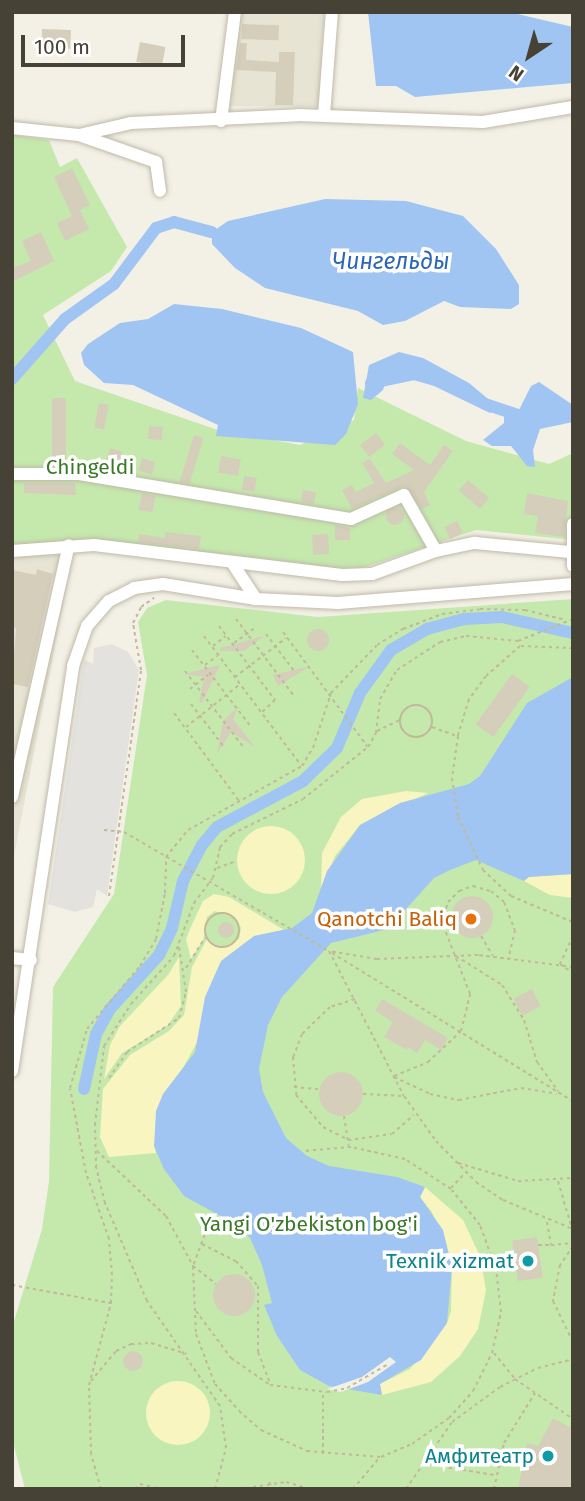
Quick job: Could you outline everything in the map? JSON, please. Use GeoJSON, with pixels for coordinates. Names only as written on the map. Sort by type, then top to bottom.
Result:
{"type":"FeatureCollection","features":[{"type":"Feature","properties":{"kind":"street"},"geometry":{"type":"LineString","coordinates":[[221,121],[235,12]]}},
{"type":"Feature","properties":{"kind":"street"},"geometry":{"type":"LineString","coordinates":[[324,115],[332,12]]}},
{"type":"Feature","properties":{"kind":"street"},"geometry":{"type":"LineString","coordinates":[[79,135],[131,123],[324,115],[482,122],[573,107]]}},
{"type":"Feature","properties":{"kind":"street"},"geometry":{"type":"LineString","coordinates":[[12,128],[79,135],[156,162],[160,191]]}},
{"type":"Feature","properties":{"kind":"street"},"geometry":{"type":"LineString","coordinates":[[12,474],[79,474],[351,519],[404,495],[436,551]]}},
{"type":"Feature","properties":{"kind":"street"},"geometry":{"type":"LineString","coordinates":[[573,524],[570,552],[573,566]]}},
{"type":"Feature","properties":{"kind":"street"},"geometry":{"type":"LineString","coordinates":[[12,551],[69,545],[233,564],[372,574],[436,551],[475,543],[570,552]]}},
{"type":"Feature","properties":{"kind":"street"},"geometry":{"type":"LineString","coordinates":[[12,797],[69,545]]}},
{"type":"Feature","properties":{"kind":"street"},"geometry":{"type":"LineString","coordinates":[[233,564],[256,599]]}},
{"type":"Feature","properties":{"kind":"street"},"geometry":{"type":"LineString","coordinates":[[12,1071],[31,960],[73,666],[87,625],[109,601],[134,589],[163,584],[256,599],[338,603],[573,584]]}},
{"type":"Feature","properties":{"kind":"street"},"geometry":{"type":"LineString","coordinates":[[12,958],[31,960]]}},
{"type":"Feature","properties":{"kind":"path"},"geometry":{"type":"LineString","coordinates":[[109,896],[141,670],[133,622],[141,607],[157,597]]}},
{"type":"Feature","properties":{"kind":"path"},"geometry":{"type":"LineString","coordinates":[[101,1489],[91,1454],[89,1385],[111,1303],[106,1226],[86,1172],[71,1087],[87,1029],[140,966],[156,939],[164,905],[166,857],[188,831],[302,766],[313,748],[331,693],[377,645],[442,614],[525,610],[566,620]]}},
{"type":"Feature","properties":{"kind":"path"},"geometry":{"type":"LineString","coordinates":[[236,619],[294,696]]}},
{"type":"Feature","properties":{"kind":"path"},"geometry":{"type":"LineString","coordinates":[[215,1489],[225,1434],[220,1406],[210,1387],[147,1301],[112,1227],[96,1151],[98,1067],[104,1046],[131,1004],[165,971],[178,947],[194,902],[211,883],[220,847],[232,834],[303,799],[368,747],[376,731],[385,686],[415,655],[440,642],[466,636],[520,640],[573,619]]}},
{"type":"Feature","properties":{"kind":"path"},"geometry":{"type":"LineString","coordinates":[[219,626],[275,700],[261,712]]}},
{"type":"Feature","properties":{"kind":"path"},"geometry":{"type":"LineString","coordinates":[[233,644],[253,629]]}},
{"type":"Feature","properties":{"kind":"path"},"geometry":{"type":"LineString","coordinates":[[283,632],[331,693],[368,747]]}},
{"type":"Feature","properties":{"kind":"path"},"geometry":{"type":"LineString","coordinates":[[266,634],[295,672]]}},
{"type":"Feature","properties":{"kind":"path"},"geometry":{"type":"LineString","coordinates":[[204,636],[302,766]]}},
{"type":"Feature","properties":{"kind":"path"},"geometry":{"type":"LineString","coordinates":[[212,647],[226,636]]}},
{"type":"Feature","properties":{"kind":"path"},"geometry":{"type":"LineString","coordinates":[[234,677],[287,637]]}},
{"type":"Feature","properties":{"kind":"path"},"geometry":{"type":"LineString","coordinates":[[520,640],[520,646],[469,699],[457,736],[453,783],[458,817],[483,870],[511,896],[573,922]]}},
{"type":"Feature","properties":{"kind":"path"},"geometry":{"type":"LineString","coordinates":[[520,646],[573,648]]}},
{"type":"Feature","properties":{"kind":"path"},"geometry":{"type":"LineString","coordinates":[[192,650],[250,727]]}},
{"type":"Feature","properties":{"kind":"path"},"geometry":{"type":"LineString","coordinates":[[204,666],[218,655]]}},
{"type":"Feature","properties":{"kind":"path"},"geometry":{"type":"LineString","coordinates":[[185,671],[244,748]]}},
{"type":"Feature","properties":{"kind":"path"},"geometry":{"type":"LineString","coordinates":[[190,689],[210,673]]}},
{"type":"Feature","properties":{"kind":"path"},"geometry":{"type":"LineString","coordinates":[[185,728],[240,685]]}},
{"type":"Feature","properties":{"kind":"path"},"geometry":{"type":"LineString","coordinates":[[191,704],[225,748]]}},
{"type":"Feature","properties":{"kind":"path"},"geometry":{"type":"LineString","coordinates":[[376,731],[400,720],[407,708],[421,706],[429,712],[431,726],[425,734],[411,736],[400,720]]}},
{"type":"Feature","properties":{"kind":"path"},"geometry":{"type":"LineString","coordinates":[[174,713],[240,801]]}},
{"type":"Feature","properties":{"kind":"path"},"geometry":{"type":"LineString","coordinates":[[431,726],[457,736]]}},
{"type":"Feature","properties":{"kind":"path"},"geometry":{"type":"LineString","coordinates":[[104,830],[118,832],[289,925],[458,1035],[573,1101]]}},
{"type":"Feature","properties":{"kind":"path"},"geometry":{"type":"LineString","coordinates":[[215,868],[236,861]]}},
{"type":"Feature","properties":{"kind":"path"},"geometry":{"type":"LineString","coordinates":[[393,1076],[428,1062],[458,1035],[470,994],[442,915],[459,891],[473,886],[491,891],[512,915],[515,930],[509,957]]}},
{"type":"Feature","properties":{"kind":"path"},"geometry":{"type":"LineString","coordinates":[[186,969],[206,936],[207,920],[217,914],[229,915],[237,923],[236,938],[226,946],[214,945],[206,936]]}},
{"type":"Feature","properties":{"kind":"path"},"geometry":{"type":"LineString","coordinates":[[481,936],[493,956]]}},
{"type":"Feature","properties":{"kind":"path"},"geometry":{"type":"LineString","coordinates":[[560,964],[573,936]]}},
{"type":"Feature","properties":{"kind":"path"},"geometry":{"type":"LineString","coordinates":[[109,1078],[127,1052],[178,1018],[186,1003],[186,969],[178,947]]}},
{"type":"Feature","properties":{"kind":"path"},"geometry":{"type":"LineString","coordinates":[[329,951],[377,959],[509,957],[573,967]]}},
{"type":"Feature","properties":{"kind":"path"},"geometry":{"type":"LineString","coordinates":[[329,951],[404,1097],[455,1162],[503,1200],[547,1221],[573,1229]]}},
{"type":"Feature","properties":{"kind":"path"},"geometry":{"type":"LineString","coordinates":[[456,956],[502,985],[524,1020],[537,1062],[562,1095]]}},
{"type":"Feature","properties":{"kind":"path"},"geometry":{"type":"LineString","coordinates":[[560,964],[573,973]]}},
{"type":"Feature","properties":{"kind":"path"},"geometry":{"type":"LineString","coordinates":[[355,999],[330,1007],[302,1034],[293,1057],[293,1087],[311,1116],[348,1140],[392,1134],[415,1114]]}},
{"type":"Feature","properties":{"kind":"path"},"geometry":{"type":"LineString","coordinates":[[393,1076],[430,1094],[459,1100],[521,1088],[562,1095]]}},
{"type":"Feature","properties":{"kind":"path"},"geometry":{"type":"LineString","coordinates":[[293,1087],[319,1089]]}},
{"type":"Feature","properties":{"kind":"path"},"geometry":{"type":"LineString","coordinates":[[363,1094],[404,1097]]}},
{"type":"Feature","properties":{"kind":"path"},"geometry":{"type":"LineString","coordinates":[[344,1116],[350,1147]]}},
{"type":"Feature","properties":{"kind":"path"},"geometry":{"type":"LineString","coordinates":[[212,1215],[193,1266],[196,1334],[215,1384],[261,1430],[323,1454],[381,1457],[412,1444],[449,1418],[473,1391],[493,1352],[501,1312],[496,1269],[480,1225],[451,1189],[405,1159],[350,1147],[304,1151]]}},
{"type":"Feature","properties":{"kind":"path"},"geometry":{"type":"LineString","coordinates":[[96,1151],[166,1216],[193,1266],[216,1283]]}},
{"type":"Feature","properties":{"kind":"path"},"geometry":{"type":"LineString","coordinates":[[455,1162],[518,1181],[573,1178]]}},
{"type":"Feature","properties":{"kind":"path"},"geometry":{"type":"LineString","coordinates":[[451,1189],[466,1172]]}},
{"type":"Feature","properties":{"kind":"path"},"geometry":{"type":"LineString","coordinates":[[558,1180],[573,1229]]}},
{"type":"Feature","properties":{"kind":"path"},"geometry":{"type":"LineString","coordinates":[[547,1221],[551,1245]]}},
{"type":"Feature","properties":{"kind":"path"},"geometry":{"type":"LineString","coordinates":[[106,1226],[112,1227]]}},
{"type":"Feature","properties":{"kind":"path"},"geometry":{"type":"LineString","coordinates":[[201,1243],[236,1261],[258,1286],[258,1352],[270,1385]]}},
{"type":"Feature","properties":{"kind":"path"},"geometry":{"type":"LineString","coordinates":[[538,1245],[573,1245]]}},
{"type":"Feature","properties":{"kind":"path"},"geometry":{"type":"LineString","coordinates":[[573,1245],[560,1265],[553,1301],[573,1342]]}},
{"type":"Feature","properties":{"kind":"path"},"geometry":{"type":"LineString","coordinates":[[12,1285],[111,1303]]}},
{"type":"Feature","properties":{"kind":"path"},"geometry":{"type":"LineString","coordinates":[[195,1310],[231,1358],[270,1385],[325,1392],[347,1388],[388,1364]]}},
{"type":"Feature","properties":{"kind":"path"},"geometry":{"type":"LineString","coordinates":[[89,1385],[102,1364],[131,1344],[151,1343],[187,1354]]}},
{"type":"Feature","properties":{"kind":"path"},"geometry":{"type":"LineString","coordinates":[[493,1352],[515,1379],[573,1419]]}},
{"type":"Feature","properties":{"kind":"path"},"geometry":{"type":"LineString","coordinates":[[406,1489],[421,1463],[452,1422],[515,1379],[573,1359]]}},
{"type":"Feature","properties":{"kind":"path"},"geometry":{"type":"LineString","coordinates":[[210,1387],[215,1384]]}},
{"type":"Feature","properties":{"kind":"path"},"geometry":{"type":"LineString","coordinates":[[323,1454],[325,1392]]}},
{"type":"Feature","properties":{"kind":"path"},"geometry":{"type":"LineString","coordinates":[[494,1489],[504,1443],[535,1393]]}},
{"type":"Feature","properties":{"kind":"path"},"geometry":{"type":"LineString","coordinates":[[449,1418],[452,1422]]}},
{"type":"Feature","properties":{"kind":"path"},"geometry":{"type":"LineString","coordinates":[[353,1489],[381,1457]]}},
{"type":"Feature","properties":{"kind":"path"},"geometry":{"type":"LineString","coordinates":[[421,1463],[495,1475]]}},
{"type":"Feature","properties":{"kind":"path"},"geometry":{"type":"LineString","coordinates":[[268,1482],[274,1489]]}},
{"type":"Feature","properties":{"kind":"path"},"geometry":{"type":"LineString","coordinates":[[239,1489],[268,1482],[311,1489]]}},
{"type":"Feature","properties":{"kind":"path"},"geometry":{"type":"LineString","coordinates":[[135,1489],[139,1484],[160,1489]]}},
{"type":"Feature","properties":{"kind":"shaded area"},"geometry":{"type":"Polygon","coordinates":[[[239,12],[324,12],[319,107],[226,106],[239,12]]]}},
{"type":"Feature","properties":{"kind":"shaded area"},"geometry":{"type":"Polygon","coordinates":[[[73,553],[12,866],[12,554],[73,553]]]}},
{"type":"Feature","properties":{"kind":"shaded area"},"geometry":{"type":"Polygon","coordinates":[[[112,644],[128,652],[139,670],[107,896],[97,889],[93,907],[75,912],[48,904],[84,659],[93,664],[94,648],[112,644]]]}},
{"type":"Feature","properties":{"kind":"green space","name":"Chingeldi"},"geometry":{"type":"Polygon","coordinates":[[[12,135],[49,140],[60,167],[77,158],[127,247],[111,271],[43,315],[75,381],[215,429],[300,445],[354,420],[358,388],[466,441],[549,464],[573,453],[573,540],[476,530],[359,569],[300,569],[106,543],[12,550],[12,135]]]}},
{"type":"Feature","properties":{"kind":"green space","name":"Yangi O'zbekiston bog'i"},"geometry":{"type":"Polygon","coordinates":[[[573,599],[573,1489],[25,1489],[12,1438],[12,1328],[42,1229],[49,1181],[53,987],[114,894],[147,675],[138,622],[147,608],[166,600],[318,617],[573,599]]]}},
{"type":"Feature","properties":{"kind":"sand"},"geometry":{"type":"Polygon","coordinates":[[[406,791],[428,793],[360,825],[335,856],[321,890],[322,853],[341,817],[362,799],[406,791]]]}},
{"type":"Feature","properties":{"kind":"sand"},"geometry":{"type":"Polygon","coordinates":[[[271,826],[284,829],[295,836],[302,847],[305,860],[302,873],[295,884],[284,891],[271,894],[258,891],[247,884],[240,873],[237,860],[240,847],[247,836],[258,829],[271,826]]]}},
{"type":"Feature","properties":{"kind":"sand"},"geometry":{"type":"Polygon","coordinates":[[[573,874],[573,898],[550,895],[524,881],[528,877],[573,874]]]}},
{"type":"Feature","properties":{"kind":"sand"},"geometry":{"type":"Polygon","coordinates":[[[214,894],[229,897],[284,930],[254,936],[176,1081],[154,1146],[156,1153],[109,1157],[100,1137],[103,1089],[130,1055],[169,1031],[184,1015],[192,967],[207,939],[221,948],[239,939],[241,928],[235,918],[215,911],[207,917],[204,938],[191,959],[186,939],[203,901],[214,894]]]}},
{"type":"Feature","properties":{"kind":"sand"},"geometry":{"type":"Polygon","coordinates":[[[179,957],[181,1006],[168,1025],[122,1053],[104,1079],[110,1045],[120,1026],[168,975],[179,957]]]}},
{"type":"Feature","properties":{"kind":"sand"},"geometry":{"type":"Polygon","coordinates":[[[425,1187],[463,1220],[480,1256],[486,1290],[478,1329],[460,1356],[431,1382],[382,1395],[380,1384],[410,1369],[447,1323],[451,1311],[452,1267],[432,1212],[420,1197],[425,1187]]]}},
{"type":"Feature","properties":{"kind":"sand"},"geometry":{"type":"Polygon","coordinates":[[[172,1381],[184,1381],[201,1390],[208,1401],[208,1425],[201,1436],[184,1445],[172,1445],[160,1440],[151,1431],[146,1419],[146,1407],[151,1395],[160,1386],[172,1381]]]}},
{"type":"Feature","properties":{"kind":"water"},"geometry":{"type":"Polygon","coordinates":[[[368,12],[509,12],[573,27],[573,83],[415,97],[396,86],[376,86],[368,12]]]}},
{"type":"Feature","properties":{"kind":"water","name":"Чингельды"},"geometry":{"type":"Polygon","coordinates":[[[325,199],[406,201],[463,216],[496,249],[519,285],[519,304],[511,309],[460,307],[444,301],[405,321],[383,325],[358,311],[265,288],[235,268],[212,244],[212,232],[228,221],[325,199]]]}},
{"type":"Feature","properties":{"kind":"water","name":"Чингельды"},"geometry":{"type":"Polygon","coordinates":[[[174,304],[222,309],[301,328],[353,352],[358,404],[346,434],[335,445],[216,436],[218,425],[133,385],[104,383],[84,365],[81,353],[88,344],[120,323],[148,319],[174,304]]]}},
{"type":"Feature","properties":{"kind":"water"},"geometry":{"type":"Polygon","coordinates":[[[399,352],[423,358],[469,383],[499,408],[490,413],[434,386],[389,373],[383,390],[371,400],[363,398],[369,365],[399,352]]]}},
{"type":"Feature","properties":{"kind":"water"},"geometry":{"type":"Polygon","coordinates":[[[539,382],[573,405],[573,422],[540,429],[533,450],[535,467],[527,466],[511,446],[492,446],[483,440],[504,423],[504,414],[519,410],[531,386],[539,382]]]}},
{"type":"Feature","properties":{"kind":"water"},"geometry":{"type":"Polygon","coordinates":[[[573,677],[573,874],[529,877],[524,881],[476,860],[450,870],[434,878],[388,929],[331,943],[282,997],[268,1025],[259,1069],[263,1092],[286,1138],[307,1156],[329,1166],[397,1177],[425,1187],[420,1197],[443,1230],[452,1267],[447,1323],[421,1360],[380,1384],[382,1395],[329,1386],[300,1370],[277,1336],[264,1305],[272,1303],[262,1265],[250,1238],[235,1224],[184,1196],[164,1169],[154,1146],[156,1111],[163,1094],[195,1052],[205,997],[221,961],[254,936],[292,928],[312,913],[327,871],[360,825],[400,803],[469,784],[480,776],[527,703],[573,677]]]}},
{"type":"Feature","properties":{"kind":"pier"},"geometry":{"type":"Polygon","coordinates":[[[390,1357],[396,1362],[368,1382],[341,1392],[327,1389],[362,1377],[390,1357]]]}},
{"type":"Feature","properties":{"kind":"building"},"geometry":{"type":"Polygon","coordinates":[[[242,24],[279,25],[278,40],[241,39],[242,24]]]}},
{"type":"Feature","properties":{"kind":"building"},"geometry":{"type":"Polygon","coordinates":[[[42,29],[71,30],[70,49],[41,48],[42,29]]]}},
{"type":"Feature","properties":{"kind":"building"},"geometry":{"type":"Polygon","coordinates":[[[140,42],[166,47],[162,67],[136,62],[140,42]]]}},
{"type":"Feature","properties":{"kind":"building"},"geometry":{"type":"Polygon","coordinates":[[[240,43],[247,43],[246,60],[279,62],[279,52],[295,52],[293,105],[275,105],[276,72],[236,70],[240,43]]]}},
{"type":"Feature","properties":{"kind":"building"},"geometry":{"type":"Polygon","coordinates":[[[72,168],[90,205],[80,210],[89,229],[65,241],[57,223],[72,216],[54,177],[72,168]]]}},
{"type":"Feature","properties":{"kind":"building"},"geometry":{"type":"Polygon","coordinates":[[[41,232],[54,261],[12,282],[12,268],[31,261],[22,241],[41,232]]]}},
{"type":"Feature","properties":{"kind":"building"},"geometry":{"type":"Polygon","coordinates":[[[52,398],[66,398],[66,465],[52,465],[52,398]]]}},
{"type":"Feature","properties":{"kind":"building"},"geometry":{"type":"Polygon","coordinates":[[[99,403],[109,405],[104,429],[94,428],[99,403]]]}},
{"type":"Feature","properties":{"kind":"building"},"geometry":{"type":"Polygon","coordinates":[[[149,426],[163,427],[162,440],[148,439],[149,426]]]}},
{"type":"Feature","properties":{"kind":"building"},"geometry":{"type":"Polygon","coordinates":[[[376,433],[385,445],[369,457],[360,445],[376,433]]]}},
{"type":"Feature","properties":{"kind":"building"},"geometry":{"type":"Polygon","coordinates":[[[194,435],[204,438],[189,485],[180,482],[194,435]]]}},
{"type":"Feature","properties":{"kind":"building"},"geometry":{"type":"Polygon","coordinates":[[[400,443],[430,465],[444,445],[453,451],[424,492],[430,505],[422,509],[404,486],[352,509],[342,490],[352,485],[356,492],[374,483],[362,463],[370,459],[386,483],[414,470],[392,454],[400,443]]]}},
{"type":"Feature","properties":{"kind":"building"},"geometry":{"type":"Polygon","coordinates":[[[110,448],[122,452],[118,464],[106,460],[110,448]]]}},
{"type":"Feature","properties":{"kind":"building"},"geometry":{"type":"Polygon","coordinates":[[[221,456],[241,459],[238,476],[218,473],[221,456]]]}},
{"type":"Feature","properties":{"kind":"building"},"geometry":{"type":"Polygon","coordinates":[[[142,458],[155,462],[152,475],[138,470],[142,458]]]}},
{"type":"Feature","properties":{"kind":"building"},"geometry":{"type":"Polygon","coordinates":[[[244,476],[257,478],[255,492],[242,490],[244,476]]]}},
{"type":"Feature","properties":{"kind":"building"},"geometry":{"type":"Polygon","coordinates":[[[468,480],[489,498],[480,509],[459,491],[468,480]]]}},
{"type":"Feature","properties":{"kind":"building"},"geometry":{"type":"Polygon","coordinates":[[[24,483],[75,483],[76,495],[24,493],[24,483]]]}},
{"type":"Feature","properties":{"kind":"building"},"geometry":{"type":"Polygon","coordinates":[[[303,490],[316,492],[314,504],[301,502],[303,490]]]}},
{"type":"Feature","properties":{"kind":"building"},"geometry":{"type":"Polygon","coordinates":[[[142,493],[156,496],[152,513],[138,510],[142,493]]]}},
{"type":"Feature","properties":{"kind":"building"},"geometry":{"type":"Polygon","coordinates":[[[527,493],[568,501],[564,537],[535,533],[538,516],[524,514],[527,493]]]}},
{"type":"Feature","properties":{"kind":"building"},"geometry":{"type":"Polygon","coordinates":[[[395,507],[401,510],[404,516],[401,522],[395,525],[389,522],[386,516],[389,510],[395,507]]]}},
{"type":"Feature","properties":{"kind":"building"},"geometry":{"type":"Polygon","coordinates":[[[457,521],[463,533],[450,539],[445,527],[457,521]]]}},
{"type":"Feature","properties":{"kind":"building"},"geometry":{"type":"Polygon","coordinates":[[[335,525],[350,528],[350,540],[335,540],[335,525]]]}},
{"type":"Feature","properties":{"kind":"building"},"geometry":{"type":"Polygon","coordinates":[[[165,532],[201,536],[199,549],[138,542],[139,534],[165,538],[165,532]]]}},
{"type":"Feature","properties":{"kind":"building"},"geometry":{"type":"Polygon","coordinates":[[[328,534],[329,554],[313,555],[312,535],[328,534]]]}},
{"type":"Feature","properties":{"kind":"building"},"geometry":{"type":"Polygon","coordinates":[[[37,569],[53,574],[28,687],[12,684],[16,628],[12,627],[12,570],[36,575],[37,569]]]}},
{"type":"Feature","properties":{"kind":"building"},"geometry":{"type":"Polygon","coordinates":[[[314,629],[322,629],[329,636],[329,644],[322,651],[314,651],[307,644],[307,636],[314,629]]]}},
{"type":"Feature","properties":{"kind":"building"},"geometry":{"type":"Polygon","coordinates":[[[264,636],[244,651],[220,651],[220,648],[264,636]]]}},
{"type":"Feature","properties":{"kind":"building"},"geometry":{"type":"Polygon","coordinates":[[[220,665],[202,703],[199,702],[204,677],[184,674],[220,665]]]}},
{"type":"Feature","properties":{"kind":"building"},"geometry":{"type":"Polygon","coordinates":[[[306,667],[278,686],[273,675],[306,667]]]}},
{"type":"Feature","properties":{"kind":"building"},"geometry":{"type":"Polygon","coordinates":[[[512,674],[530,687],[493,737],[476,724],[512,674]]]}},
{"type":"Feature","properties":{"kind":"building"},"geometry":{"type":"Polygon","coordinates":[[[239,706],[233,719],[255,747],[231,732],[217,754],[223,721],[239,706]]]}},
{"type":"Feature","properties":{"kind":"building"},"geometry":{"type":"Polygon","coordinates":[[[472,896],[487,902],[493,917],[487,932],[472,938],[457,932],[451,917],[457,902],[472,896]]]}},
{"type":"Feature","properties":{"kind":"building"},"geometry":{"type":"Polygon","coordinates":[[[223,922],[229,922],[234,930],[232,936],[223,938],[218,933],[218,927],[223,922]]]}},
{"type":"Feature","properties":{"kind":"building"},"geometry":{"type":"Polygon","coordinates":[[[532,989],[541,1006],[522,1016],[513,999],[532,989]]]}},
{"type":"Feature","properties":{"kind":"building"},"geometry":{"type":"Polygon","coordinates":[[[382,999],[448,1038],[441,1050],[425,1040],[417,1053],[384,1037],[393,1022],[375,1011],[382,999]]]}},
{"type":"Feature","properties":{"kind":"building"},"geometry":{"type":"Polygon","coordinates":[[[341,1072],[350,1073],[357,1078],[362,1085],[362,1103],[357,1110],[350,1115],[341,1116],[332,1115],[325,1110],[320,1103],[319,1094],[320,1085],[325,1078],[332,1073],[341,1072]]]}},
{"type":"Feature","properties":{"kind":"building","name":"Texnik xizmat"},"geometry":{"type":"Polygon","coordinates":[[[537,1237],[543,1278],[518,1281],[512,1240],[537,1237]]]}},
{"type":"Feature","properties":{"kind":"building"},"geometry":{"type":"Polygon","coordinates":[[[234,1274],[249,1280],[255,1295],[249,1310],[234,1316],[219,1310],[213,1295],[219,1280],[234,1274]]]}},
{"type":"Feature","properties":{"kind":"building"},"geometry":{"type":"Polygon","coordinates":[[[129,1351],[137,1351],[143,1361],[137,1371],[129,1371],[123,1365],[123,1357],[129,1351]]]}},
{"type":"Feature","properties":{"kind":"building","name":"Амфитеатр"},"geometry":{"type":"Polygon","coordinates":[[[553,1418],[573,1429],[573,1489],[518,1489],[527,1443],[538,1446],[553,1418]]]}},
{"type":"Feature","properties":{"kind":"waterway"},"geometry":{"type":"LineString","coordinates":[[12,379],[65,319],[114,284],[156,228],[174,222],[212,232]]}},
{"type":"Feature","properties":{"kind":"waterway"},"geometry":{"type":"LineString","coordinates":[[371,383],[415,374]]}},
{"type":"Feature","properties":{"kind":"waterway"},"geometry":{"type":"LineString","coordinates":[[485,404],[524,417]]}},
{"type":"Feature","properties":{"kind":"waterway"},"geometry":{"type":"LineString","coordinates":[[84,1089],[96,1034],[110,1009],[159,955],[172,928],[183,881],[202,845],[217,827],[303,781],[337,748],[360,693],[391,650],[427,629],[464,619],[502,617],[573,633]]}},
{"type":"Feature","properties":{"kind":"place","name":"Qanotchi Baliq"},"geometry":{"type":"Point","coordinates":[471,919]}},
{"type":"Feature","properties":{"kind":"place","name":"Texnik xizmat"},"geometry":{"type":"Point","coordinates":[528,1261]}},
{"type":"Feature","properties":{"kind":"place","name":"Амфитеатр"},"geometry":{"type":"Point","coordinates":[548,1456]}}]}
